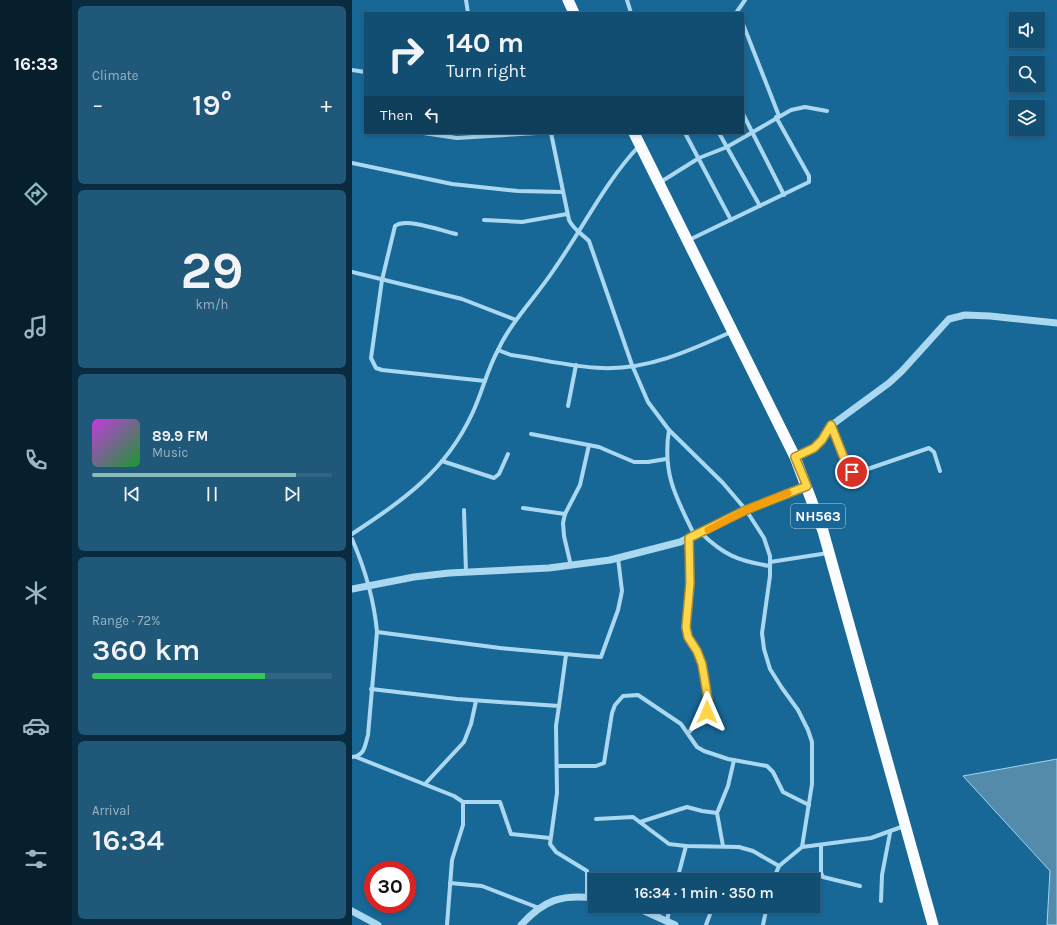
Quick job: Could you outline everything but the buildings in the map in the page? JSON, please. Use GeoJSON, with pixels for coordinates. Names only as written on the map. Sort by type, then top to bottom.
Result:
{"type":"FeatureCollection","features":[{"type":"Feature","properties":{"kind":"highway"},"geometry":{"type":"LineString","coordinates":[[568,0],[574,12]]}},
{"type":"Feature","properties":{"kind":"highway","name":"NH563"},"geometry":{"type":"LineString","coordinates":[[635,134],[795,457],[807,486],[829,553],[933,925]]}},
{"type":"Feature","properties":{"kind":"street"},"geometry":{"type":"LineString","coordinates":[[466,0],[468,12]]}},
{"type":"Feature","properties":{"kind":"street"},"geometry":{"type":"LineString","coordinates":[[627,0],[631,12]]}},
{"type":"Feature","properties":{"kind":"street"},"geometry":{"type":"LineString","coordinates":[[737,12],[745,0]]}},
{"type":"Feature","properties":{"kind":"street"},"geometry":{"type":"LineString","coordinates":[[688,241],[784,194],[808,184],[810,179],[778,116],[744,27]]}},
{"type":"Feature","properties":{"kind":"street"},"geometry":{"type":"LineString","coordinates":[[352,70],[364,72]]}},
{"type":"Feature","properties":{"kind":"street"},"geometry":{"type":"LineString","coordinates":[[659,183],[699,158],[727,147],[752,131],[791,110],[805,107],[827,111]]}},
{"type":"Feature","properties":{"kind":"street"},"geometry":{"type":"LineString","coordinates":[[744,116],[784,194]]}},
{"type":"Feature","properties":{"kind":"street"},"geometry":{"type":"LineString","coordinates":[[430,134],[457,138],[521,134]]}},
{"type":"Feature","properties":{"kind":"street"},"geometry":{"type":"LineString","coordinates":[[551,134],[567,214],[572,226],[580,231],[589,241],[632,366],[648,402],[669,430],[705,464],[746,510],[764,538],[770,564],[762,632],[764,649],[770,668],[798,710],[812,742],[813,759],[809,805],[802,847]]}},
{"type":"Feature","properties":{"kind":"street"},"geometry":{"type":"LineString","coordinates":[[686,134],[731,220]]}},
{"type":"Feature","properties":{"kind":"street"},"geometry":{"type":"LineString","coordinates":[[720,134],[760,206]]}},
{"type":"Feature","properties":{"kind":"street"},"geometry":{"type":"LineString","coordinates":[[352,534],[393,506],[425,480],[451,452],[472,414],[498,350],[516,320],[545,284],[624,162],[640,144]]}},
{"type":"Feature","properties":{"kind":"street"},"geometry":{"type":"LineString","coordinates":[[352,163],[452,184],[518,191],[563,192]]}},
{"type":"Feature","properties":{"kind":"street"},"geometry":{"type":"LineString","coordinates":[[484,220],[522,222],[567,214]]}},
{"type":"Feature","properties":{"kind":"street"},"geometry":{"type":"LineString","coordinates":[[456,234],[408,222],[399,223],[393,231],[382,280],[371,358],[376,368],[485,381]]}},
{"type":"Feature","properties":{"kind":"street"},"geometry":{"type":"LineString","coordinates":[[352,272],[462,299],[516,320]]}},
{"type":"Feature","properties":{"kind":"street"},"geometry":{"type":"LineString","coordinates":[[795,457],[814,448],[822,440],[831,425],[889,383],[902,371],[949,319],[965,315],[1057,323]]}},
{"type":"Feature","properties":{"kind":"street"},"geometry":{"type":"LineString","coordinates":[[498,350],[511,355],[603,369],[659,361],[688,351],[733,331]]}},
{"type":"Feature","properties":{"kind":"street"},"geometry":{"type":"LineString","coordinates":[[568,406],[576,366]]}},
{"type":"Feature","properties":{"kind":"street"},"geometry":{"type":"LineString","coordinates":[[831,425],[847,466],[852,472],[859,472],[929,448],[934,452],[940,471]]}},
{"type":"Feature","properties":{"kind":"street"},"geometry":{"type":"LineString","coordinates":[[669,430],[666,459],[674,493],[695,536],[686,627],[688,637],[700,657],[708,707],[704,717],[688,734]]}},
{"type":"Feature","properties":{"kind":"street"},"geometry":{"type":"LineString","coordinates":[[531,434],[608,450],[634,462],[648,462],[666,459]]}},
{"type":"Feature","properties":{"kind":"street"},"geometry":{"type":"LineString","coordinates":[[571,566],[563,529],[565,514],[580,485],[589,445]]}},
{"type":"Feature","properties":{"kind":"street"},"geometry":{"type":"LineString","coordinates":[[442,461],[494,478],[499,474],[508,454]]}},
{"type":"Feature","properties":{"kind":"street"},"geometry":{"type":"LineString","coordinates":[[352,589],[414,577],[466,572],[571,566],[618,558],[680,542],[746,510],[807,486]]}},
{"type":"Feature","properties":{"kind":"street"},"geometry":{"type":"LineString","coordinates":[[523,508],[565,514]]}},
{"type":"Feature","properties":{"kind":"street"},"geometry":{"type":"LineString","coordinates":[[464,510],[466,572]]}},
{"type":"Feature","properties":{"kind":"street"},"geometry":{"type":"LineString","coordinates":[[695,536],[734,558],[770,564],[829,553]]}},
{"type":"Feature","properties":{"kind":"street"},"geometry":{"type":"LineString","coordinates":[[352,539],[374,606],[376,632],[368,734],[364,750],[354,757]]}},
{"type":"Feature","properties":{"kind":"street"},"geometry":{"type":"LineString","coordinates":[[376,632],[566,655],[601,657],[618,610],[622,591],[618,558]]}},
{"type":"Feature","properties":{"kind":"street"},"geometry":{"type":"LineString","coordinates":[[521,925],[532,912],[551,901],[570,896],[587,897],[587,871],[556,852],[550,844],[557,793],[556,726],[566,655]]}},
{"type":"Feature","properties":{"kind":"street"},"geometry":{"type":"LineString","coordinates":[[371,689],[476,701],[559,706]]}},
{"type":"Feature","properties":{"kind":"street"},"geometry":{"type":"LineString","coordinates":[[557,766],[596,766],[604,763],[612,713],[619,700],[627,694],[638,695],[681,724],[697,747],[704,751],[734,760],[767,766],[773,772],[783,792],[809,805]]}},
{"type":"Feature","properties":{"kind":"street"},"geometry":{"type":"LineString","coordinates":[[425,784],[464,742],[471,724],[476,701]]}},
{"type":"Feature","properties":{"kind":"street"},"geometry":{"type":"LineString","coordinates":[[354,757],[425,784],[454,796],[463,802],[500,802],[511,834],[550,838]]}},
{"type":"Feature","properties":{"kind":"street"},"geometry":{"type":"LineString","coordinates":[[723,846],[718,813],[728,786],[734,760]]}},
{"type":"Feature","properties":{"kind":"street"},"geometry":{"type":"LineString","coordinates":[[448,925],[450,883],[454,853],[463,825],[463,802]]}},
{"type":"Feature","properties":{"kind":"street"},"geometry":{"type":"LineString","coordinates":[[640,822],[687,807],[705,812],[718,813]]}},
{"type":"Feature","properties":{"kind":"street"},"geometry":{"type":"LineString","coordinates":[[596,819],[628,816],[640,822],[664,841],[676,846],[739,847],[753,851],[779,866]]}},
{"type":"Feature","properties":{"kind":"street"},"geometry":{"type":"LineString","coordinates":[[776,873],[779,866],[802,847],[821,846],[871,838],[890,833],[906,825]]}},
{"type":"Feature","properties":{"kind":"street"},"geometry":{"type":"LineString","coordinates":[[881,901],[882,875],[890,833]]}},
{"type":"Feature","properties":{"kind":"street"},"geometry":{"type":"LineString","coordinates":[[679,873],[686,846]]}},
{"type":"Feature","properties":{"kind":"street"},"geometry":{"type":"LineString","coordinates":[[821,846],[821,873],[823,878],[860,886]]}},
{"type":"Feature","properties":{"kind":"street"},"geometry":{"type":"LineString","coordinates":[[450,883],[482,886],[539,908]]}},
{"type":"Feature","properties":{"kind":"street"},"geometry":{"type":"LineString","coordinates":[[352,911],[378,925]]}},
{"type":"Feature","properties":{"kind":"street"},"geometry":{"type":"LineString","coordinates":[[649,913],[675,925]]}},
{"type":"Feature","properties":{"kind":"street"},"geometry":{"type":"LineString","coordinates":[[667,921],[669,913]]}},
{"type":"Feature","properties":{"kind":"street"},"geometry":{"type":"LineString","coordinates":[[706,925],[710,913]]}},
{"type":"Feature","properties":{"kind":"street"},"geometry":{"type":"LineString","coordinates":[[762,925],[765,913]]}},
{"type":"Feature","properties":{"kind":"water"},"geometry":{"type":"Polygon","coordinates":[[[1057,759],[1057,925],[1047,925],[1050,871],[963,776],[1057,759]]]}},
{"type":"Feature","properties":{"kind":"slow traffic"},"geometry":{"type":"LineString","coordinates":[[708,530],[746,510],[788,493]]}},
{"type":"Feature","properties":{"kind":"route"},"geometry":{"type":"LineString","coordinates":[[707,712],[708,699],[702,664],[697,651],[686,633],[686,619],[690,592],[689,538],[746,510],[807,486],[795,457],[814,448],[822,440],[828,427],[831,425],[847,466],[852,472]]}}]}
